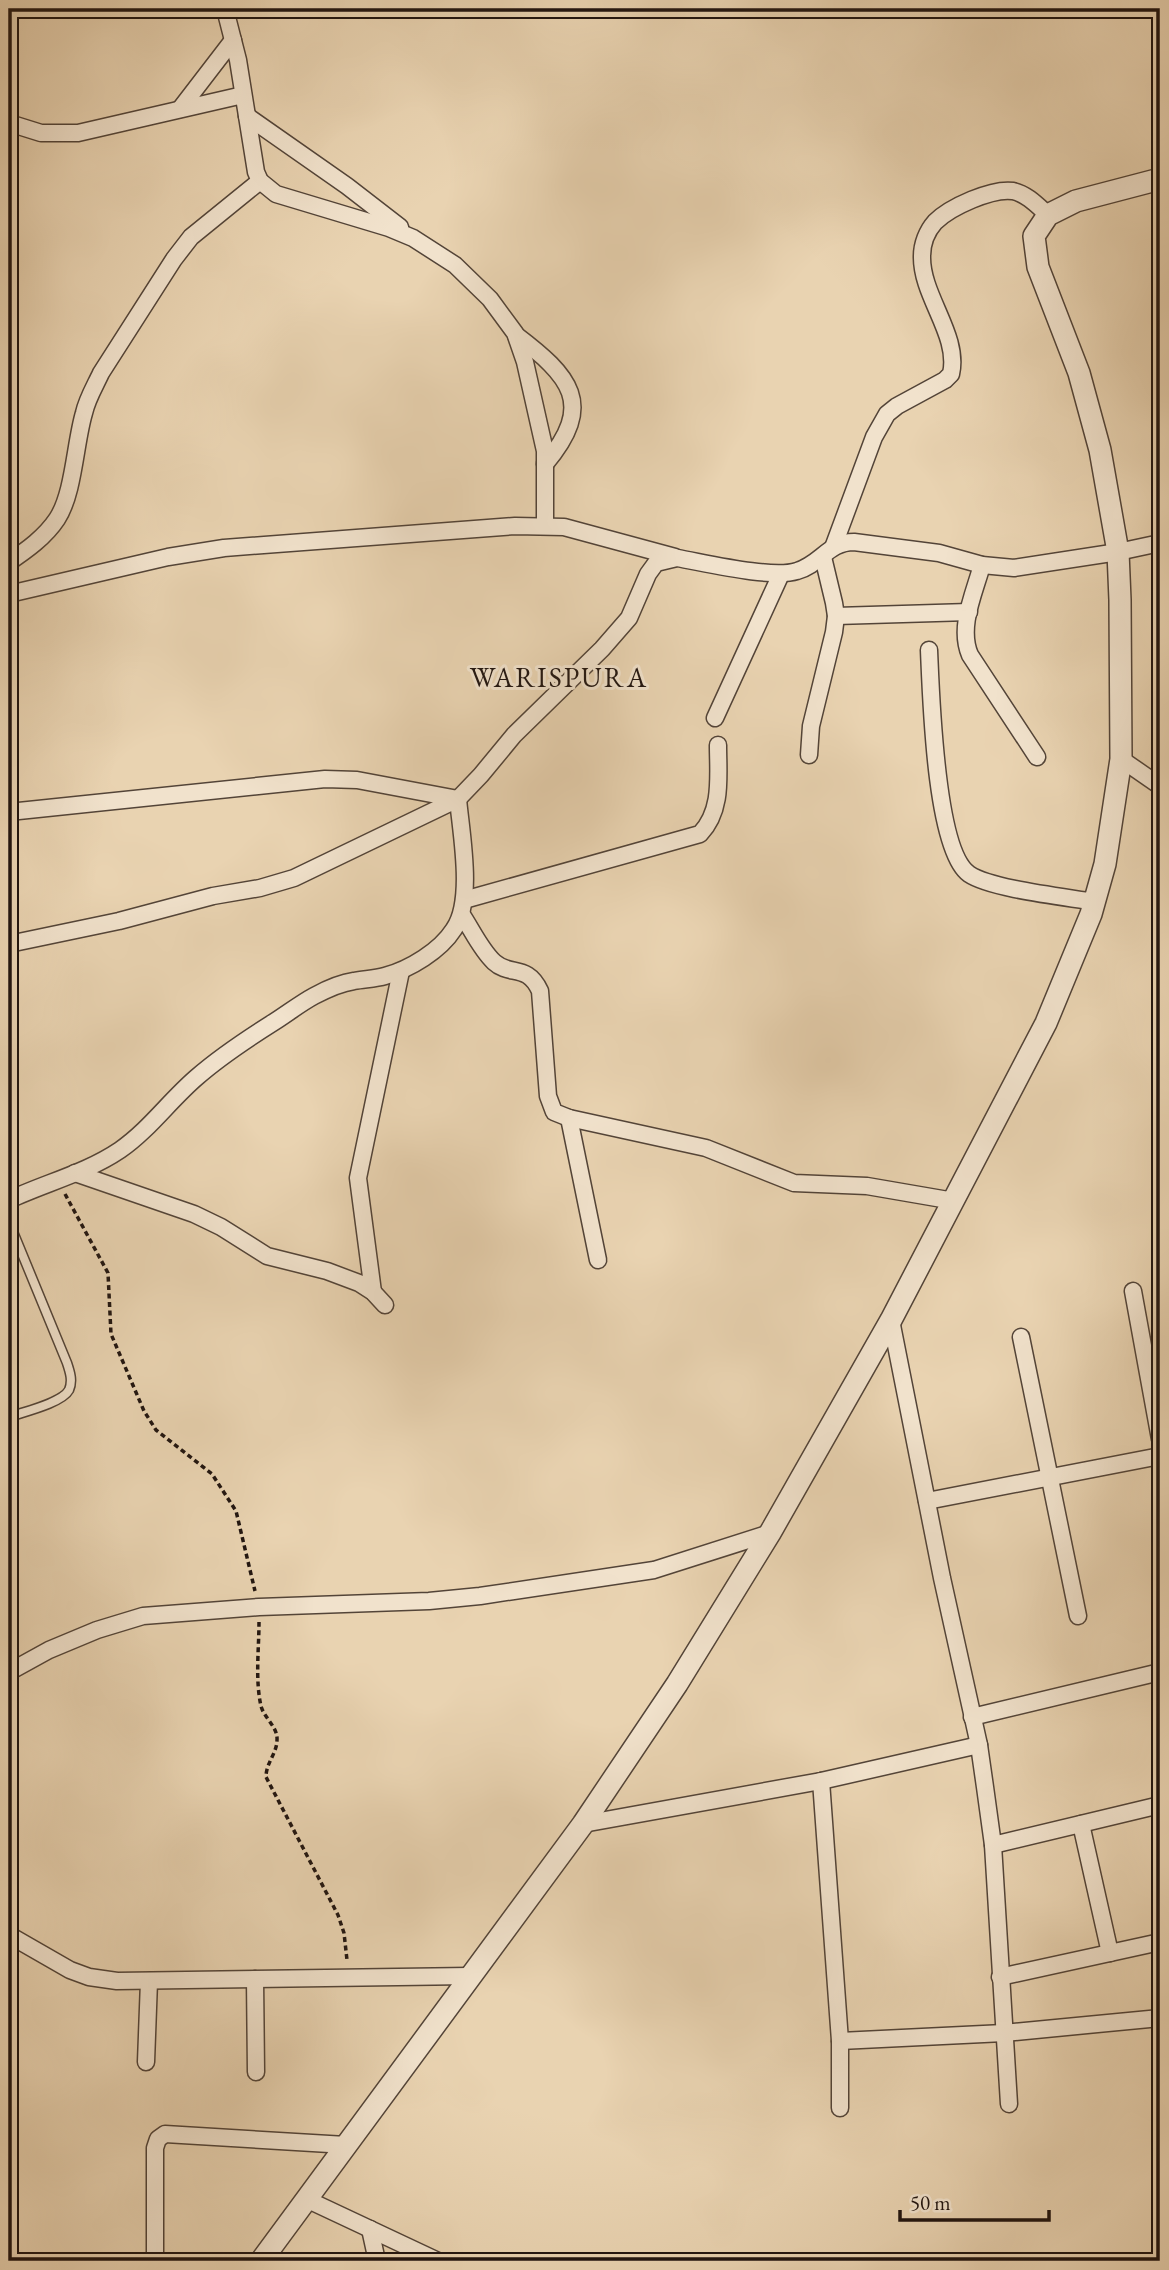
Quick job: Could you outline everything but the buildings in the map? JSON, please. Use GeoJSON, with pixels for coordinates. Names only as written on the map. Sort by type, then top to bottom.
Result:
{"type":"FeatureCollection","features":[{"type":"Feature","properties":{"kind":"street"},"geometry":{"type":"LineString","coordinates":[[225,9],[256,172],[260,180],[276,194],[413,237]]}},
{"type":"Feature","properties":{"kind":"street"},"geometry":{"type":"LineString","coordinates":[[180,109],[233,40]]}},
{"type":"Feature","properties":{"kind":"street"},"geometry":{"type":"LineString","coordinates":[[9,123],[41,133],[78,133],[243,95]]}},
{"type":"Feature","properties":{"kind":"street"},"geometry":{"type":"LineString","coordinates":[[247,116],[455,265],[503,315],[514,333],[525,362],[543,439],[545,525]]}},
{"type":"Feature","properties":{"kind":"street"},"geometry":{"type":"LineString","coordinates":[[261,2261],[583,1824],[677,1684],[769,1533],[891,1320],[1046,1023],[1095,902],[1105,864],[1121,759],[1118,552],[1100,450],[1083,386],[1038,267],[1034,236],[1048,215],[1076,201],[1160,178]]}},
{"type":"Feature","properties":{"kind":"street"},"geometry":{"type":"LineString","coordinates":[[9,562],[46,533],[59,516],[66,498],[84,411],[92,392],[101,373],[174,259],[204,224],[260,180]]}},
{"type":"Feature","properties":{"kind":"street"},"geometry":{"type":"LineString","coordinates":[[809,755],[811,726],[836,617],[828,551],[874,436],[887,414],[951,374],[952,354],[923,272],[925,238],[934,223],[949,211],[1000,191],[1014,191],[1027,196],[1048,215]]}},
{"type":"Feature","properties":{"kind":"street"},"geometry":{"type":"LineString","coordinates":[[514,333],[554,366],[567,384],[570,394],[572,418],[567,434],[544,464]]}},
{"type":"Feature","properties":{"kind":"street"},"geometry":{"type":"LineString","coordinates":[[9,594],[168,557],[224,548],[545,525],[588,533],[677,558],[781,574],[807,568],[843,542],[939,553],[982,565],[1014,568],[1160,543]]}},
{"type":"Feature","properties":{"kind":"street"},"geometry":{"type":"LineString","coordinates":[[9,944],[119,921],[294,878],[458,799],[514,736],[602,649],[629,618],[648,573],[656,563],[677,558]]}},
{"type":"Feature","properties":{"kind":"street"},"geometry":{"type":"LineString","coordinates":[[982,565],[969,612],[965,643],[970,655],[1037,757]]}},
{"type":"Feature","properties":{"kind":"street"},"geometry":{"type":"LineString","coordinates":[[715,718],[781,574]]}},
{"type":"Feature","properties":{"kind":"street"},"geometry":{"type":"LineString","coordinates":[[836,617],[969,612]]}},
{"type":"Feature","properties":{"kind":"street"},"geometry":{"type":"LineString","coordinates":[[929,650],[938,775],[953,852],[959,865],[968,873],[990,883],[1095,902]]}},
{"type":"Feature","properties":{"kind":"street"},"geometry":{"type":"LineString","coordinates":[[463,908],[700,834],[710,823],[716,804],[718,745]]}},
{"type":"Feature","properties":{"kind":"street"},"geometry":{"type":"LineString","coordinates":[[1121,759],[1160,786]]}},
{"type":"Feature","properties":{"kind":"street"},"geometry":{"type":"LineString","coordinates":[[9,812],[325,779],[357,780],[458,799]]}},
{"type":"Feature","properties":{"kind":"street"},"geometry":{"type":"LineString","coordinates":[[9,1200],[75,1173],[120,1150],[230,1050],[312,997],[343,984],[401,971],[440,946],[454,929],[463,908],[464,862],[458,799]]}},
{"type":"Feature","properties":{"kind":"street"},"geometry":{"type":"LineString","coordinates":[[463,908],[495,964],[520,971],[536,982],[540,991],[550,1104],[554,1112],[569,1118],[716,1151],[794,1183],[867,1185],[954,1201]]}},
{"type":"Feature","properties":{"kind":"street"},"geometry":{"type":"LineString","coordinates":[[373,1292],[358,1178],[401,971]]}},
{"type":"Feature","properties":{"kind":"street"},"geometry":{"type":"LineString","coordinates":[[569,1118],[598,1260]]}},
{"type":"Feature","properties":{"kind":"street"},"geometry":{"type":"LineString","coordinates":[[75,1173],[194,1214],[221,1227],[267,1256],[344,1277],[373,1292],[386,1305]]}},
{"type":"Feature","properties":{"kind":"street"},"geometry":{"type":"LineString","coordinates":[[1133,1291],[1160,1440]]}},
{"type":"Feature","properties":{"kind":"street"},"geometry":{"type":"LineString","coordinates":[[891,1320],[926,1501],[979,1745],[993,1845],[1009,2104]]}},
{"type":"Feature","properties":{"kind":"street"},"geometry":{"type":"LineString","coordinates":[[1021,1337],[1078,1616]]}},
{"type":"Feature","properties":{"kind":"street"},"geometry":{"type":"LineString","coordinates":[[926,1501],[1160,1455]]}},
{"type":"Feature","properties":{"kind":"street"},"geometry":{"type":"LineString","coordinates":[[9,1672],[49,1650],[119,1622],[156,1615],[259,1607],[448,1600],[622,1576],[670,1566],[769,1533]]}},
{"type":"Feature","properties":{"kind":"street"},"geometry":{"type":"LineString","coordinates":[[972,1717],[1160,1672]]}},
{"type":"Feature","properties":{"kind":"street"},"geometry":{"type":"LineString","coordinates":[[583,1824],[821,1781],[979,1745]]}},
{"type":"Feature","properties":{"kind":"street"},"geometry":{"type":"LineString","coordinates":[[821,1781],[840,2041],[840,2108]]}},
{"type":"Feature","properties":{"kind":"street"},"geometry":{"type":"LineString","coordinates":[[993,1845],[1160,1805]]}},
{"type":"Feature","properties":{"kind":"street"},"geometry":{"type":"LineString","coordinates":[[1081,1824],[1110,1953]]}},
{"type":"Feature","properties":{"kind":"street"},"geometry":{"type":"LineString","coordinates":[[9,1935],[53,1962],[89,1977],[117,1981],[470,1976]]}},
{"type":"Feature","properties":{"kind":"street"},"geometry":{"type":"LineString","coordinates":[[1000,1978],[1160,1942]]}},
{"type":"Feature","properties":{"kind":"street"},"geometry":{"type":"LineString","coordinates":[[255,1979],[256,2072]]}},
{"type":"Feature","properties":{"kind":"street"},"geometry":{"type":"LineString","coordinates":[[146,2062],[149,1981]]}},
{"type":"Feature","properties":{"kind":"street"},"geometry":{"type":"LineString","coordinates":[[840,2041],[1004,2033],[1160,2018]]}},
{"type":"Feature","properties":{"kind":"street"},"geometry":{"type":"LineString","coordinates":[[155,2261],[155,2148],[158,2139],[165,2134],[346,2145]]}},
{"type":"Feature","properties":{"kind":"street"},"geometry":{"type":"LineString","coordinates":[[306,2199],[438,2261]]}},
{"type":"Feature","properties":{"kind":"street"},"geometry":{"type":"LineString","coordinates":[[369,2229],[376,2261]]}},
{"type":"Feature","properties":{"kind":"lane"},"geometry":{"type":"LineString","coordinates":[[9,1222],[67,1363],[71,1383],[68,1392],[58,1399],[9,1417]]}},
{"type":"Feature","properties":{"kind":"path"},"geometry":{"type":"LineString","coordinates":[[58,1180],[108,1273],[111,1334],[144,1411],[156,1430],[212,1474],[236,1511],[259,1607],[260,1702],[265,1717],[277,1735],[266,1777],[338,1915],[346,1942],[349,1978]]}},
{"type":"Feature","properties":{"kind":"district","name":"WARISPURA"},"geometry":{"type":"Point","coordinates":[559,677]}}]}
